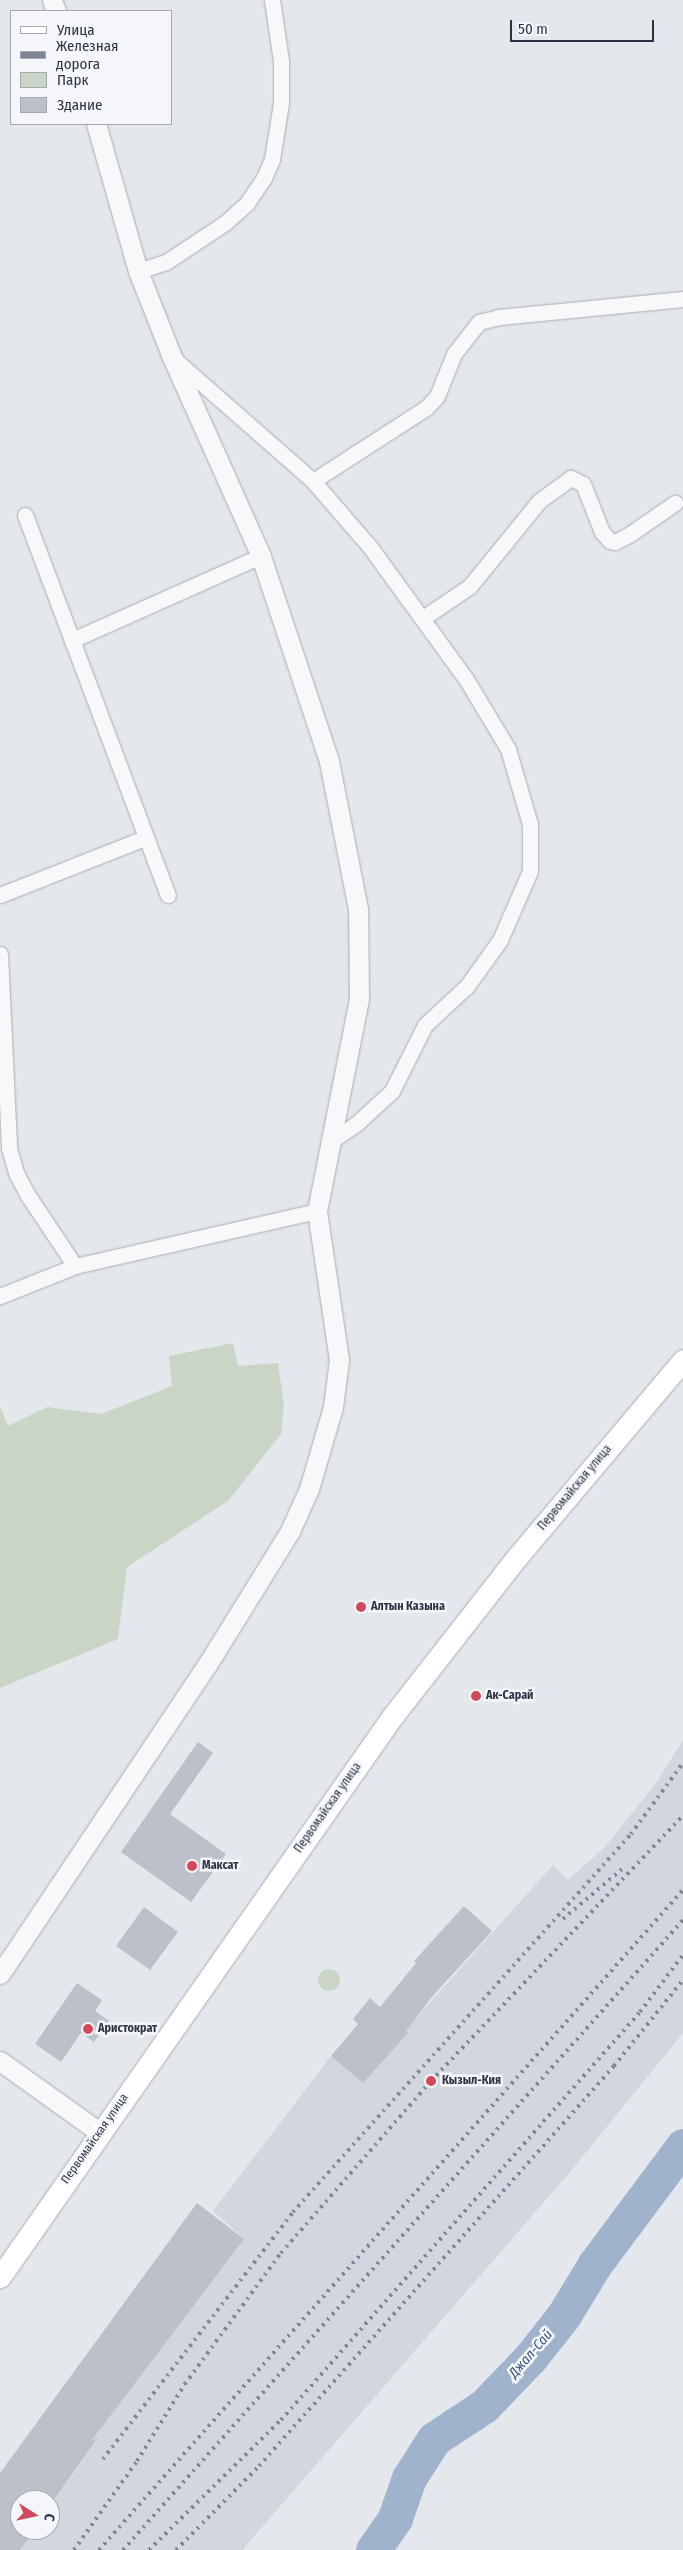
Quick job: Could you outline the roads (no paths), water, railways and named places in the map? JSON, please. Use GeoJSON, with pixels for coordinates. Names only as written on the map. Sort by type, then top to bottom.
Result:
{"type":"FeatureCollection","features":[{"type":"Feature","properties":{"kind":"main road","name":"Первомайская улица"},"geometry":{"type":"LineString","coordinates":[[0,2277],[99,2132],[392,1717],[518,1556],[683,1360]]}},
{"type":"Feature","properties":{"kind":"street"},"geometry":{"type":"LineString","coordinates":[[138,271],[166,262],[225,223],[248,203],[264,178],[272,160],[281,103],[281,61],[272,0]]}},
{"type":"Feature","properties":{"kind":"street"},"geometry":{"type":"LineString","coordinates":[[96,125],[138,271],[172,357],[201,393],[313,481],[370,546],[466,679],[508,749],[530,824],[530,871],[500,940],[485,964],[425,1025],[392,1091],[356,1124],[334,1138]]}},
{"type":"Feature","properties":{"kind":"street"},"geometry":{"type":"LineString","coordinates":[[313,481],[426,408],[437,396],[454,354],[479,322],[499,317],[683,299]]}},
{"type":"Feature","properties":{"kind":"street"},"geometry":{"type":"LineString","coordinates":[[0,1974],[207,1665],[290,1531],[309,1489],[333,1407],[339,1360],[317,1212],[334,1138],[359,998],[358,909],[329,761],[261,556],[201,393]]}},
{"type":"Feature","properties":{"kind":"street"},"geometry":{"type":"LineString","coordinates":[[423,618],[470,586],[533,508],[571,478],[584,484],[602,532],[610,541],[630,534],[676,503]]}},
{"type":"Feature","properties":{"kind":"street"},"geometry":{"type":"LineString","coordinates":[[25,515],[168,895]]}},
{"type":"Feature","properties":{"kind":"street"},"geometry":{"type":"LineString","coordinates":[[72,640],[261,556]]}},
{"type":"Feature","properties":{"kind":"street"},"geometry":{"type":"LineString","coordinates":[[0,895],[145,838]]}},
{"type":"Feature","properties":{"kind":"street"},"geometry":{"type":"LineString","coordinates":[[0,954],[9,1148],[16,1173],[29,1197],[75,1266]]}},
{"type":"Feature","properties":{"kind":"street"},"geometry":{"type":"LineString","coordinates":[[0,1296],[75,1266],[317,1212]]}},
{"type":"Feature","properties":{"kind":"street"},"geometry":{"type":"LineString","coordinates":[[0,2061],[99,2132]]}},
{"type":"Feature","properties":{"kind":"waterway","name":"Джал-Сай"},"geometry":{"type":"LineString","coordinates":[[373,2550],[395,2518],[409,2478],[434,2439],[484,2406],[531,2357],[564,2315],[595,2264],[683,2146]]}},
{"type":"Feature","properties":{"kind":"railway"},"geometry":{"type":"LineString","coordinates":[[103,2459],[293,2212],[631,1834],[683,1763]]}},
{"type":"Feature","properties":{"kind":"railway"},"geometry":{"type":"LineString","coordinates":[[74,2550],[137,2461],[185,2384],[281,2253],[431,2081],[683,1815]]}},
{"type":"Feature","properties":{"kind":"railway"},"geometry":{"type":"LineString","coordinates":[[563,1919],[622,1869]]}},
{"type":"Feature","properties":{"kind":"railway"},"geometry":{"type":"LineString","coordinates":[[99,2550],[683,1890]]}},
{"type":"Feature","properties":{"kind":"railway"},"geometry":{"type":"LineString","coordinates":[[123,2550],[683,1920]]}},
{"type":"Feature","properties":{"kind":"railway"},"geometry":{"type":"LineString","coordinates":[[149,2550],[281,2420],[640,2012],[683,1955]]}},
{"type":"Feature","properties":{"kind":"railway"},"geometry":{"type":"LineString","coordinates":[[176,2550],[259,2466],[614,2066],[683,1980]]}},
{"type":"Feature","properties":{"kind":"place","name":"Алтын Казына"},"geometry":{"type":"Point","coordinates":[361,1607]}},
{"type":"Feature","properties":{"kind":"place","name":"Ак-Сарай"},"geometry":{"type":"Point","coordinates":[476,1696]}},
{"type":"Feature","properties":{"kind":"place","name":"Максат"},"geometry":{"type":"Point","coordinates":[192,1866]}},
{"type":"Feature","properties":{"kind":"place","name":"Аристократ"},"geometry":{"type":"Point","coordinates":[88,2029]}},
{"type":"Feature","properties":{"kind":"place","name":"Кызыл-Кия"},"geometry":{"type":"Point","coordinates":[431,2081]}}]}
